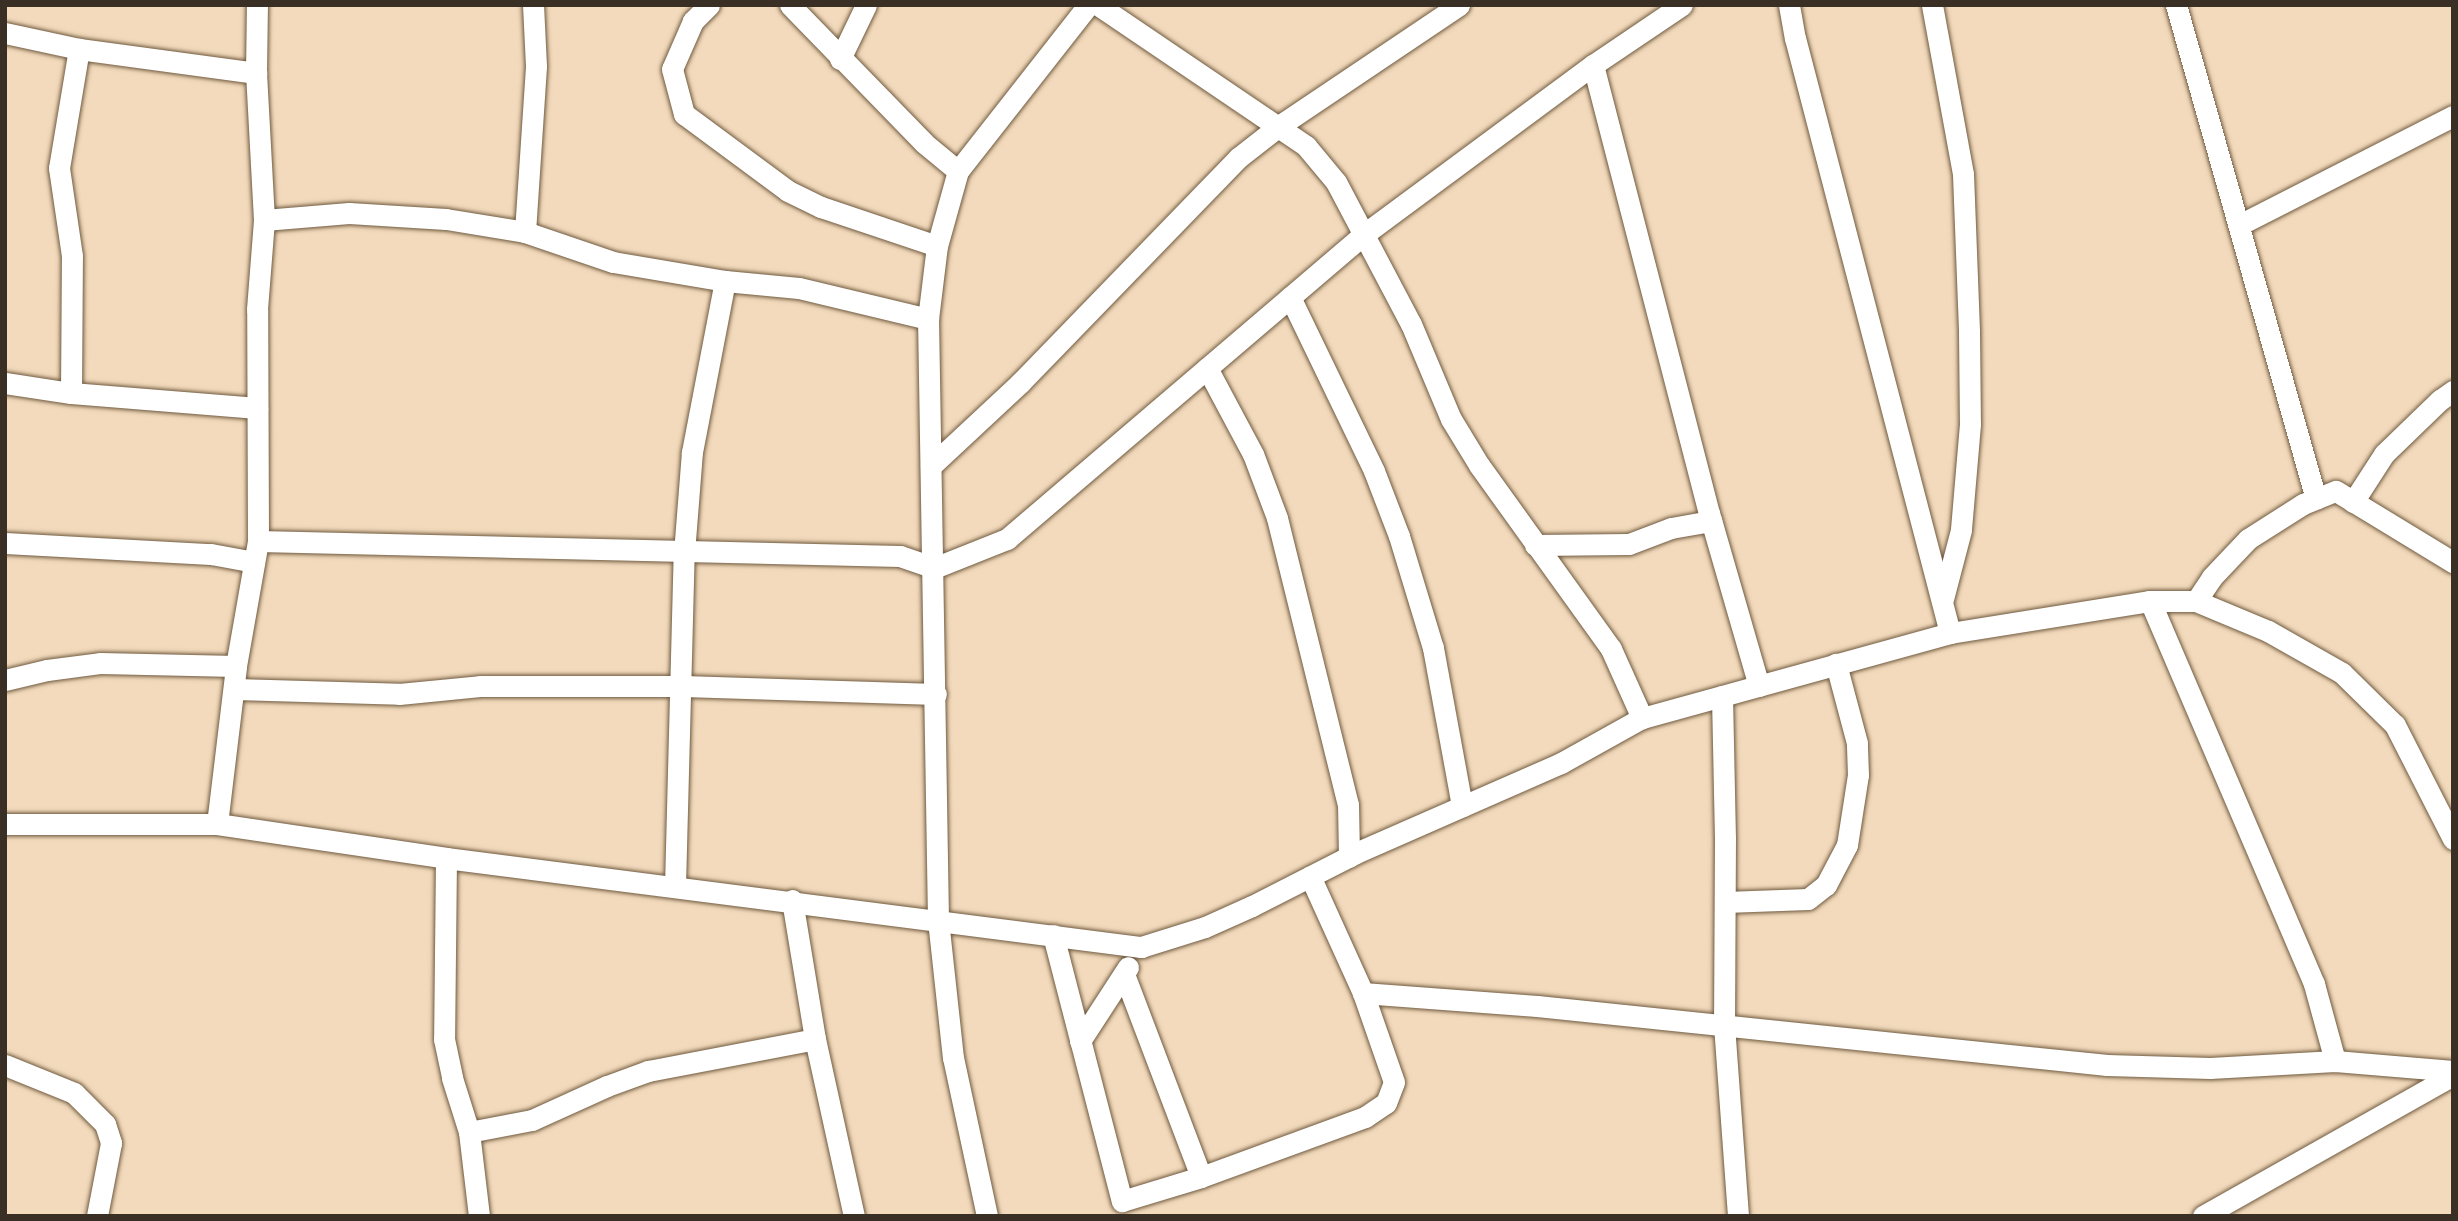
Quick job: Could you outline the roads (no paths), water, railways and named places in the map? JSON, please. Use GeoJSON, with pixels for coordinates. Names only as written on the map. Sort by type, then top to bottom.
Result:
{"type":"FeatureCollection","features":[{"type":"Feature","properties":{"kind":"street"},"geometry":{"type":"LineString","coordinates":[[217,824],[236,666],[256,551],[257,309],[264,220],[256,73],[257,5]]}},
{"type":"Feature","properties":{"kind":"street"},"geometry":{"type":"LineString","coordinates":[[525,232],[536,66],[533,5]]}},
{"type":"Feature","properties":{"kind":"street"},"geometry":{"type":"LineString","coordinates":[[709,5],[693,21],[672,69],[684,114],[788,191],[821,207],[937,246]]}},
{"type":"Feature","properties":{"kind":"street"},"geometry":{"type":"LineString","coordinates":[[790,5],[924,143],[958,171]]}},
{"type":"Feature","properties":{"kind":"street"},"geometry":{"type":"LineString","coordinates":[[840,58],[866,5]]}},
{"type":"Feature","properties":{"kind":"street"},"geometry":{"type":"LineString","coordinates":[[987,1216],[953,1058],[938,920],[928,318],[937,246],[958,171],[1088,5]]}},
{"type":"Feature","properties":{"kind":"street"},"geometry":{"type":"LineString","coordinates":[[1098,5],[1306,146],[1336,182],[1411,324],[1451,419],[1535,545],[1611,649],[1642,718]]}},
{"type":"Feature","properties":{"kind":"street"},"geometry":{"type":"LineString","coordinates":[[5,543],[202,554],[256,551],[900,556],[934,568],[1007,539],[1363,235],[1594,65],[1682,5]]}},
{"type":"Feature","properties":{"kind":"street"},"geometry":{"type":"LineString","coordinates":[[1789,5],[1795,38],[1950,633]]}},
{"type":"Feature","properties":{"kind":"street"},"geometry":{"type":"LineString","coordinates":[[1932,5],[1963,174],[1969,332],[1970,424],[1961,530],[1943,598]]}},
{"type":"Feature","properties":{"kind":"street"},"geometry":{"type":"LineString","coordinates":[[2176,5],[2241,224],[2316,499]]}},
{"type":"Feature","properties":{"kind":"street"},"geometry":{"type":"LineString","coordinates":[[930,466],[1020,383],[1238,158],[1279,126],[1448,8]]}},
{"type":"Feature","properties":{"kind":"street"},"geometry":{"type":"LineString","coordinates":[[5,33],[79,49],[256,73]]}},
{"type":"Feature","properties":{"kind":"street"},"geometry":{"type":"LineString","coordinates":[[71,393],[72,256],[59,168],[79,49]]}},
{"type":"Feature","properties":{"kind":"street"},"geometry":{"type":"LineString","coordinates":[[1594,65],[1711,521],[1759,685]]}},
{"type":"Feature","properties":{"kind":"street"},"geometry":{"type":"LineString","coordinates":[[2241,224],[2449,125]]}},
{"type":"Feature","properties":{"kind":"street"},"geometry":{"type":"LineString","coordinates":[[264,220],[381,213],[525,232],[613,262],[725,281],[799,288],[928,318]]}},
{"type":"Feature","properties":{"kind":"street"},"geometry":{"type":"LineString","coordinates":[[676,886],[683,686],[684,553],[692,452],[725,281]]}},
{"type":"Feature","properties":{"kind":"street"},"geometry":{"type":"LineString","coordinates":[[1290,297],[1352,423],[1399,536],[1433,648],[1462,806]]}},
{"type":"Feature","properties":{"kind":"street"},"geometry":{"type":"LineString","coordinates":[[1207,368],[1253,454],[1277,517],[1348,804],[1349,857]]}},
{"type":"Feature","properties":{"kind":"street"},"geometry":{"type":"LineString","coordinates":[[5,383],[71,393],[257,408]]}},
{"type":"Feature","properties":{"kind":"street"},"geometry":{"type":"LineString","coordinates":[[2353,502],[2384,454],[2440,400],[2453,391]]}},
{"type":"Feature","properties":{"kind":"street"},"geometry":{"type":"LineString","coordinates":[[2196,601],[2212,577],[2248,539],[2316,499],[2336,491],[2453,562]]}},
{"type":"Feature","properties":{"kind":"street"},"geometry":{"type":"LineString","coordinates":[[1535,545],[1629,544],[1671,528],[1711,521]]}},
{"type":"Feature","properties":{"kind":"street"},"geometry":{"type":"LineString","coordinates":[[2150,601],[2314,984],[2335,1062]]}},
{"type":"Feature","properties":{"kind":"street"},"geometry":{"type":"LineString","coordinates":[[5,824],[217,824],[446,858],[1141,947],[1205,927],[1349,857],[1561,763],[1642,718],[1950,633],[2150,601],[2196,601],[2267,631],[2342,673],[2395,725],[2453,839]]}},
{"type":"Feature","properties":{"kind":"street"},"geometry":{"type":"LineString","coordinates":[[5,680],[47,670],[100,663],[236,666]]}},
{"type":"Feature","properties":{"kind":"street"},"geometry":{"type":"LineString","coordinates":[[1725,902],[1808,899],[1826,885],[1847,845],[1858,775],[1857,743],[1836,664]]}},
{"type":"Feature","properties":{"kind":"street"},"geometry":{"type":"LineString","coordinates":[[235,689],[399,694],[480,686],[683,686],[936,694]]}},
{"type":"Feature","properties":{"kind":"street"},"geometry":{"type":"LineString","coordinates":[[1721,696],[1725,902],[1724,1025],[1738,1216]]}},
{"type":"Feature","properties":{"kind":"street"},"geometry":{"type":"LineString","coordinates":[[446,858],[444,1039],[468,1132],[479,1216]]}},
{"type":"Feature","properties":{"kind":"street"},"geometry":{"type":"LineString","coordinates":[[1053,935],[1125,1208],[1365,1117],[1386,1103],[1394,1082],[1363,993],[1310,876]]}},
{"type":"Feature","properties":{"kind":"street"},"geometry":{"type":"LineString","coordinates":[[792,901],[815,1039],[854,1216]]}},
{"type":"Feature","properties":{"kind":"street"},"geometry":{"type":"LineString","coordinates":[[1080,1041],[1141,947]]}},
{"type":"Feature","properties":{"kind":"street"},"geometry":{"type":"LineString","coordinates":[[1124,974],[1201,1177]]}},
{"type":"Feature","properties":{"kind":"street"},"geometry":{"type":"LineString","coordinates":[[1363,993],[1724,1025],[2107,1065],[2210,1068],[2335,1062],[2453,1073]]}},
{"type":"Feature","properties":{"kind":"street"},"geometry":{"type":"LineString","coordinates":[[468,1132],[532,1120],[607,1086],[648,1071],[815,1039]]}},
{"type":"Feature","properties":{"kind":"street"},"geometry":{"type":"LineString","coordinates":[[5,1065],[74,1093],[105,1124],[111,1143],[97,1216]]}},
{"type":"Feature","properties":{"kind":"street"},"geometry":{"type":"LineString","coordinates":[[2203,1216],[2453,1073]]}}]}
